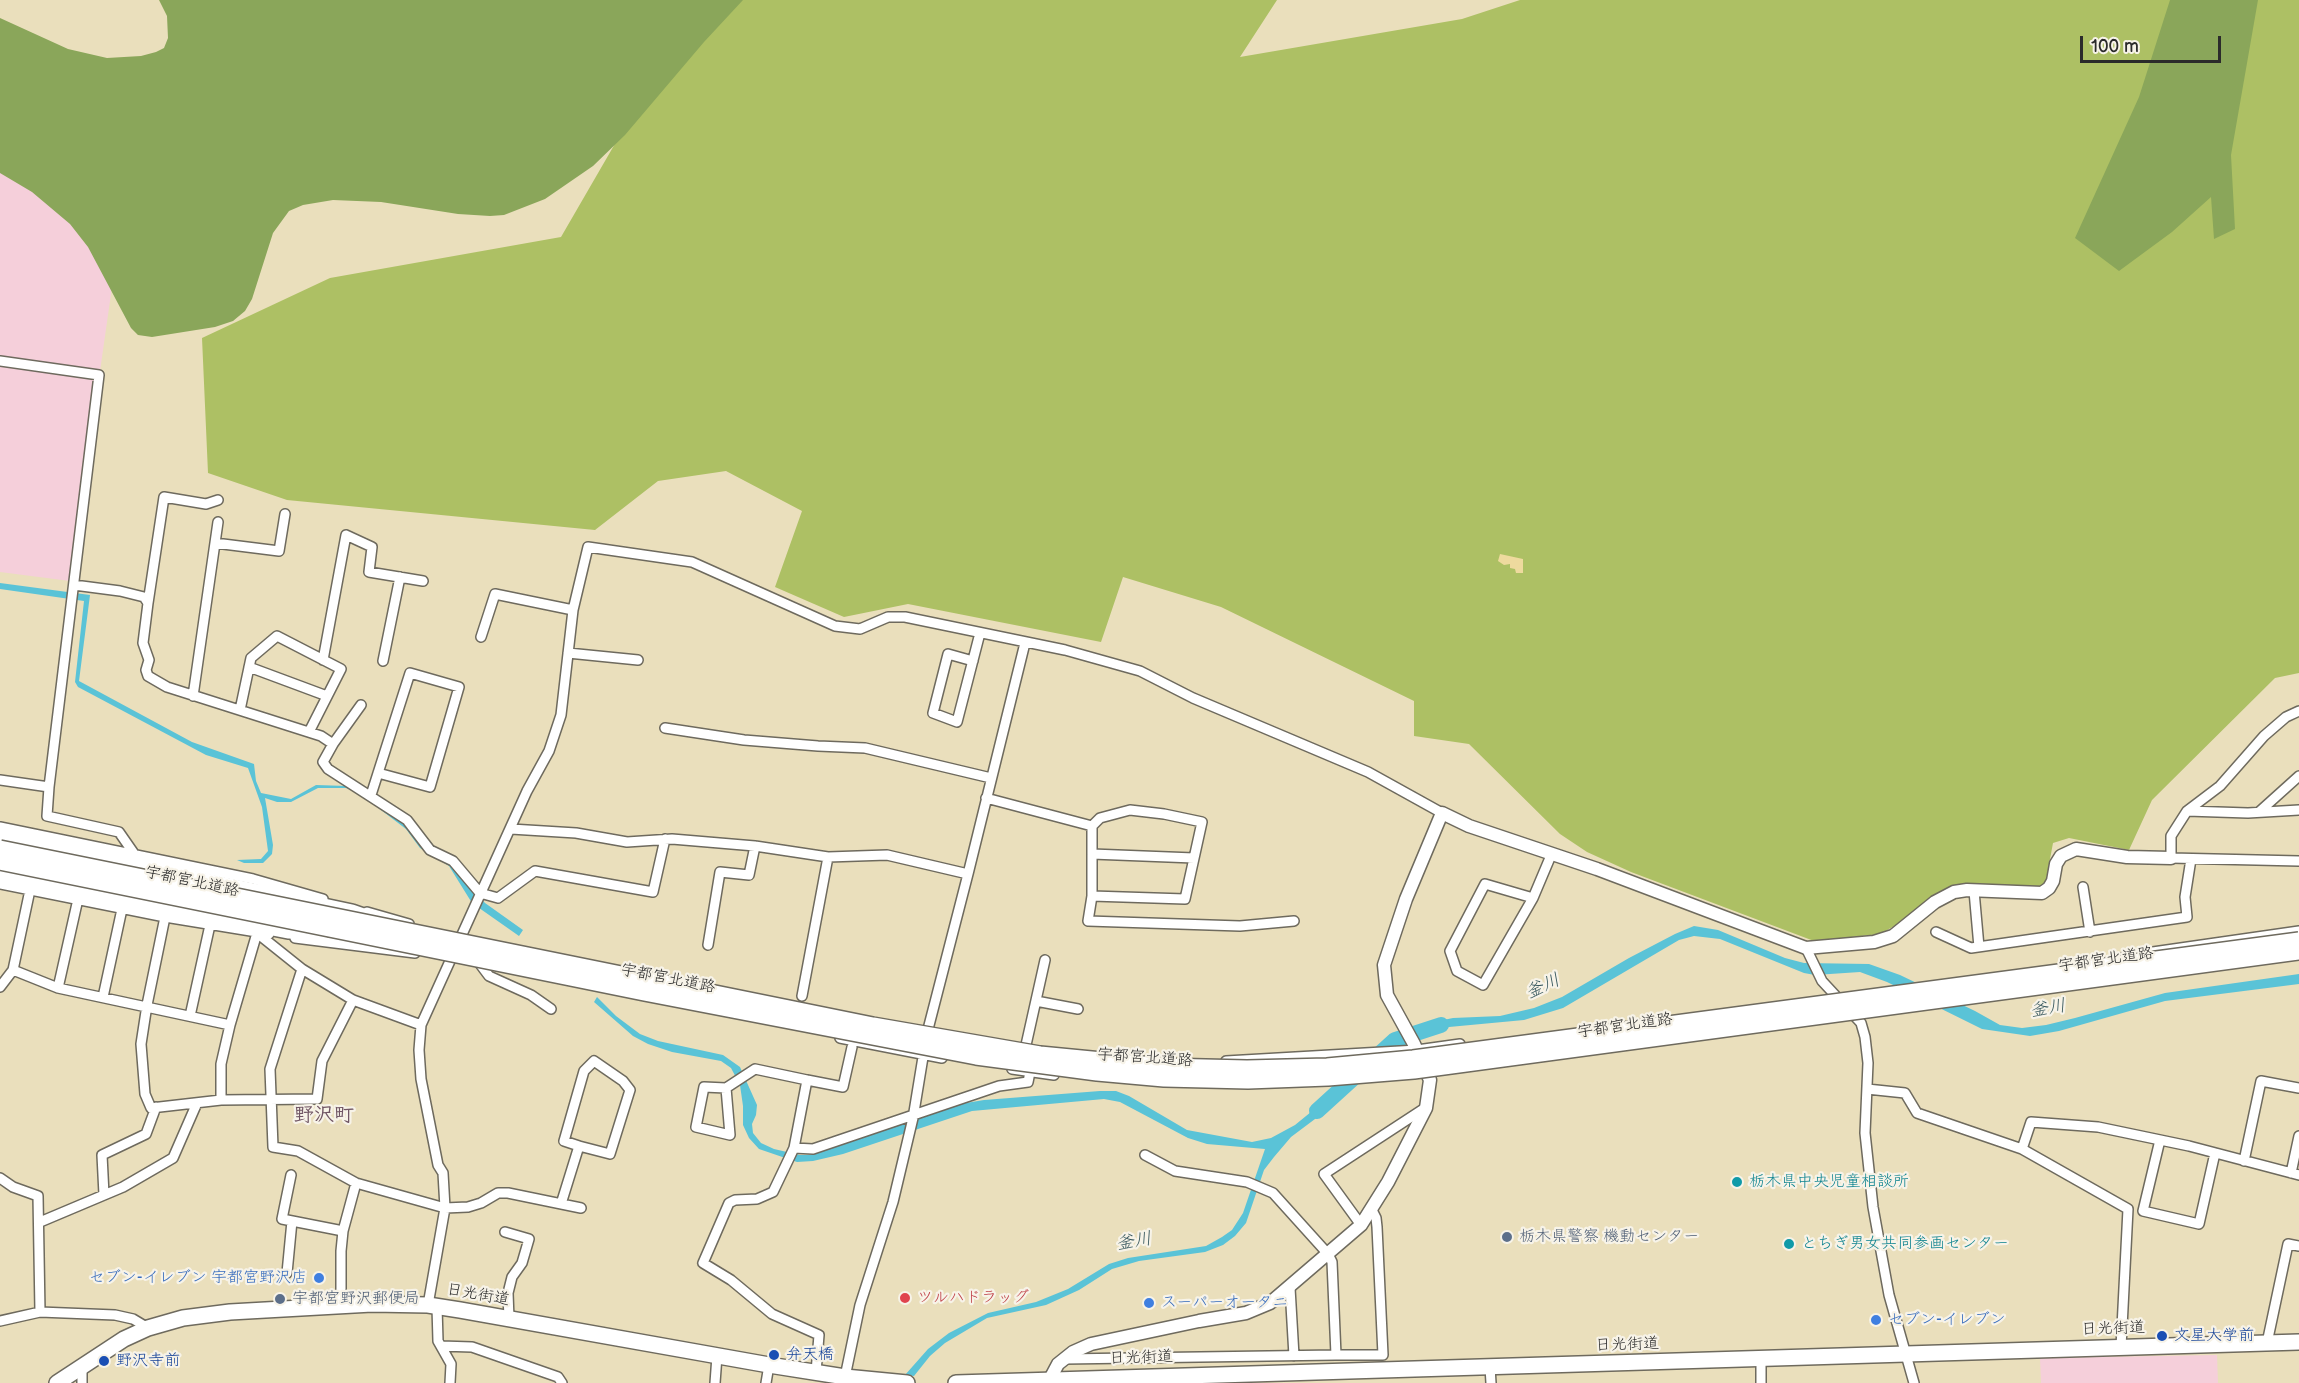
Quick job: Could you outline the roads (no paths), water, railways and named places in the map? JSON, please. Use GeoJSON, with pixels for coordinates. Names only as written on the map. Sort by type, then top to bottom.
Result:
{"type":"FeatureCollection","features":[{"type":"Feature","properties":{"kind":"highway"},"geometry":{"type":"LineString","coordinates":[[0,837],[352,912],[405,931]]}},
{"type":"Feature","properties":{"kind":"highway","name":"宇都宮北道路"},"geometry":{"type":"LineString","coordinates":[[0,848],[405,931],[990,1046],[1164,1066],[1247,1068],[1327,1066],[1503,1048],[2299,940]]}},
{"type":"Feature","properties":{"kind":"highway","name":"宇都宮北道路"},"geometry":{"type":"LineString","coordinates":[[0,862],[644,993],[976,1057],[1097,1073],[1164,1078],[1248,1081],[1328,1078],[1414,1071],[2299,952]]}},
{"type":"Feature","properties":{"kind":"highway"},"geometry":{"type":"LineString","coordinates":[[0,875],[288,931],[346,932]]}},
{"type":"Feature","properties":{"kind":"highway","name":"日光街道"},"geometry":{"type":"LineString","coordinates":[[57,1383],[124,1339],[148,1328],[183,1318],[204,1314],[341,1305],[432,1306],[816,1372],[845,1380],[907,1383]]}},
{"type":"Feature","properties":{"kind":"highway","name":"日光街道"},"geometry":{"type":"LineString","coordinates":[[956,1383],[1050,1379],[1208,1379],[1490,1367],[2299,1342]]}},
{"type":"Feature","properties":{"kind":"street"},"geometry":{"type":"LineString","coordinates":[[0,361],[99,375],[47,816],[119,832],[135,855]]}},
{"type":"Feature","properties":{"kind":"street"},"geometry":{"type":"LineString","coordinates":[[218,500],[206,504],[164,497],[143,643],[149,660],[146,670],[148,676],[167,687],[321,736],[333,744]]}},
{"type":"Feature","properties":{"kind":"street"},"geometry":{"type":"LineString","coordinates":[[215,543],[279,551],[285,514]]}},
{"type":"Feature","properties":{"kind":"street"},"geometry":{"type":"LineString","coordinates":[[194,696],[218,522]]}},
{"type":"Feature","properties":{"kind":"street"},"geometry":{"type":"LineString","coordinates":[[323,660],[346,535],[372,547],[369,572],[423,581]]}},
{"type":"Feature","properties":{"kind":"street"},"geometry":{"type":"LineString","coordinates":[[450,1383],[451,1364],[438,1341],[432,1306],[445,1208],[443,1173],[438,1165],[421,1079],[418,1050],[421,1025],[527,791],[549,751],[561,715],[573,610],[588,547],[692,562],[835,626],[860,629],[888,617],[905,617],[1065,650],[1140,671],[1193,698],[1368,772],[1469,826],[1552,854],[1809,953],[1874,942],[1893,936],[1944,896],[1954,892],[2042,893],[2053,881],[2056,864],[2061,856],[2076,849],[2127,857],[2299,861]]}},
{"type":"Feature","properties":{"kind":"street"},"geometry":{"type":"LineString","coordinates":[[383,661],[400,577]]}},
{"type":"Feature","properties":{"kind":"street"},"geometry":{"type":"LineString","coordinates":[[74,585],[120,591],[144,597],[148,603]]}},
{"type":"Feature","properties":{"kind":"street"},"geometry":{"type":"LineString","coordinates":[[481,637],[495,594],[573,610]]}},
{"type":"Feature","properties":{"kind":"street"},"geometry":{"type":"LineString","coordinates":[[973,661],[948,654],[933,713],[957,722],[973,661],[980,633]]}},
{"type":"Feature","properties":{"kind":"street"},"geometry":{"type":"LineString","coordinates":[[240,710],[251,658],[277,636],[341,669],[309,732]]}},
{"type":"Feature","properties":{"kind":"street"},"geometry":{"type":"LineString","coordinates":[[845,1380],[860,1305],[893,1202],[914,1114],[928,1029],[1025,643]]}},
{"type":"Feature","properties":{"kind":"street"},"geometry":{"type":"LineString","coordinates":[[568,653],[638,660]]}},
{"type":"Feature","properties":{"kind":"street"},"geometry":{"type":"LineString","coordinates":[[249,668],[327,696]]}},
{"type":"Feature","properties":{"kind":"street"},"geometry":{"type":"LineString","coordinates":[[371,795],[378,773],[410,673],[459,687],[430,787],[378,773]]}},
{"type":"Feature","properties":{"kind":"street"},"geometry":{"type":"LineString","coordinates":[[361,705],[323,762],[328,769],[406,820],[430,850],[453,861],[480,893],[498,898],[536,871],[653,892],[665,839]]}},
{"type":"Feature","properties":{"kind":"street"},"geometry":{"type":"LineString","coordinates":[[2171,858],[2171,836],[2187,811],[2220,786],[2264,736],[2286,717],[2299,711]]}},
{"type":"Feature","properties":{"kind":"street"},"geometry":{"type":"LineString","coordinates":[[665,728],[744,740],[865,748],[991,778]]}},
{"type":"Feature","properties":{"kind":"street"},"geometry":{"type":"LineString","coordinates":[[2259,812],[2299,776]]}},
{"type":"Feature","properties":{"kind":"street"},"geometry":{"type":"LineString","coordinates":[[0,780],[49,787]]}},
{"type":"Feature","properties":{"kind":"street"},"geometry":{"type":"LineString","coordinates":[[986,798],[1092,826]]}},
{"type":"Feature","properties":{"kind":"street"},"geometry":{"type":"LineString","coordinates":[[1092,896],[1185,899],[1202,822],[1164,814],[1130,810],[1100,818],[1092,826],[1092,896],[1088,921],[1240,926],[1294,921]]}},
{"type":"Feature","properties":{"kind":"street"},"geometry":{"type":"LineString","coordinates":[[2187,811],[2299,810]]}},
{"type":"Feature","properties":{"kind":"street"},"geometry":{"type":"LineString","coordinates":[[1050,1379],[1058,1364],[1073,1352],[1091,1344],[1246,1314],[1270,1303],[1361,1225],[1372,1210],[1426,1108],[1430,1080],[1387,995],[1384,965],[1406,899],[1442,813]]}},
{"type":"Feature","properties":{"kind":"street"},"geometry":{"type":"LineString","coordinates":[[0,827],[253,879],[461,937],[928,1029],[1078,1053],[1205,1062],[1415,1047],[1836,996],[2299,931]]}},
{"type":"Feature","properties":{"kind":"street"},"geometry":{"type":"LineString","coordinates":[[511,829],[576,833],[627,842],[665,839],[755,846],[828,857],[887,855],[968,874]]}},
{"type":"Feature","properties":{"kind":"street"},"geometry":{"type":"LineString","coordinates":[[708,945],[720,872],[749,875],[755,846]]}},
{"type":"Feature","properties":{"kind":"street"},"geometry":{"type":"LineString","coordinates":[[1092,854],[1194,858]]}},
{"type":"Feature","properties":{"kind":"street"},"geometry":{"type":"LineString","coordinates":[[1533,898],[1485,884],[1450,951],[1458,971],[1484,984],[1533,898],[1552,854]]}},
{"type":"Feature","properties":{"kind":"street"},"geometry":{"type":"LineString","coordinates":[[802,996],[828,857]]}},
{"type":"Feature","properties":{"kind":"street"},"geometry":{"type":"LineString","coordinates":[[1936,932],[1971,948],[2187,917],[2185,897],[2191,859]]}},
{"type":"Feature","properties":{"kind":"street"},"geometry":{"type":"LineString","coordinates":[[0,884],[257,933],[452,958],[923,1055],[1030,1072],[1124,1083],[1260,1086],[1427,1074],[2299,957]]}},
{"type":"Feature","properties":{"kind":"street"},"geometry":{"type":"LineString","coordinates":[[2083,886],[2090,932]]}},
{"type":"Feature","properties":{"kind":"street"},"geometry":{"type":"LineString","coordinates":[[0,987],[13,970],[30,890]]}},
{"type":"Feature","properties":{"kind":"street"},"geometry":{"type":"LineString","coordinates":[[1974,891],[1979,947]]}},
{"type":"Feature","properties":{"kind":"street"},"geometry":{"type":"LineString","coordinates":[[58,988],[78,899]]}},
{"type":"Feature","properties":{"kind":"street"},"geometry":{"type":"LineString","coordinates":[[102,997],[122,909]]}},
{"type":"Feature","properties":{"kind":"street"},"geometry":{"type":"LineString","coordinates":[[165,917],[141,1044],[145,1094],[151,1108],[221,1100],[317,1099],[322,1061],[353,1000]]}},
{"type":"Feature","properties":{"kind":"street"},"geometry":{"type":"LineString","coordinates":[[190,1016],[210,925]]}},
{"type":"Feature","properties":{"kind":"street"},"geometry":{"type":"LineString","coordinates":[[257,933],[302,969],[353,1000],[421,1025]]}},
{"type":"Feature","properties":{"kind":"street"},"geometry":{"type":"LineString","coordinates":[[221,1100],[221,1064],[257,933]]}},
{"type":"Feature","properties":{"kind":"street"},"geometry":{"type":"LineString","coordinates":[[1809,953],[1822,981],[1861,1023],[1868,1048],[1865,1133],[1873,1207],[1889,1295],[1914,1383]]}},
{"type":"Feature","properties":{"kind":"street"},"geometry":{"type":"LineString","coordinates":[[1026,1045],[1045,960]]}},
{"type":"Feature","properties":{"kind":"street"},"geometry":{"type":"LineString","coordinates":[[480,964],[489,976],[531,995],[551,1009]]}},
{"type":"Feature","properties":{"kind":"street"},"geometry":{"type":"LineString","coordinates":[[302,969],[270,1069],[273,1147],[297,1151],[356,1183],[445,1208],[482,1203],[498,1193],[582,1208]]}},
{"type":"Feature","properties":{"kind":"street"},"geometry":{"type":"LineString","coordinates":[[13,970],[58,988],[147,1005],[230,1025]]}},
{"type":"Feature","properties":{"kind":"street"},"geometry":{"type":"LineString","coordinates":[[1036,1001],[1078,1009]]}},
{"type":"Feature","properties":{"kind":"street"},"geometry":{"type":"LineString","coordinates":[[726,1088],[730,1135],[696,1127],[704,1087],[726,1088],[755,1069],[843,1087],[852,1047]]}},
{"type":"Feature","properties":{"kind":"street"},"geometry":{"type":"LineString","coordinates":[[594,1061],[623,1081],[630,1090],[610,1154],[579,1146],[564,1141],[584,1071],[594,1061]]}},
{"type":"Feature","properties":{"kind":"street"},"geometry":{"type":"LineString","coordinates":[[794,1148],[813,1149],[999,1086],[1028,1082],[1030,1072]]}},
{"type":"Feature","properties":{"kind":"street"},"geometry":{"type":"LineString","coordinates":[[807,1080],[794,1148],[773,1192],[757,1199],[735,1200],[729,1203],[703,1263],[732,1280],[772,1314],[819,1335],[816,1372]]}},
{"type":"Feature","properties":{"kind":"street"},"geometry":{"type":"LineString","coordinates":[[2244,1161],[2261,1081],[2299,1088]]}},
{"type":"Feature","properties":{"kind":"street"},"geometry":{"type":"LineString","coordinates":[[1867,1089],[1905,1093],[1917,1113],[2022,1149],[2127,1209],[2121,1347]]}},
{"type":"Feature","properties":{"kind":"street"},"geometry":{"type":"LineString","coordinates":[[40,1221],[123,1187],[173,1158],[197,1103]]}},
{"type":"Feature","properties":{"kind":"street"},"geometry":{"type":"LineString","coordinates":[[104,1195],[102,1155],[146,1134],[156,1107]]}},
{"type":"Feature","properties":{"kind":"street"},"geometry":{"type":"LineString","coordinates":[[1361,1225],[1324,1174],[1426,1108]]}},
{"type":"Feature","properties":{"kind":"street"},"geometry":{"type":"LineString","coordinates":[[2022,1149],[2031,1122],[2098,1127],[2215,1153],[2295,1174],[2299,1136]]}},
{"type":"Feature","properties":{"kind":"street"},"geometry":{"type":"LineString","coordinates":[[2160,1140],[2143,1211],[2199,1224],[2215,1153]]}},
{"type":"Feature","properties":{"kind":"street"},"geometry":{"type":"LineString","coordinates":[[561,1204],[579,1146]]}},
{"type":"Feature","properties":{"kind":"street"},"geometry":{"type":"LineString","coordinates":[[1145,1155],[1175,1171],[1247,1182],[1264,1187],[1273,1193],[1328,1254],[1333,1270],[1336,1355]]}},
{"type":"Feature","properties":{"kind":"street"},"geometry":{"type":"LineString","coordinates":[[291,1175],[282,1219],[343,1231]]}},
{"type":"Feature","properties":{"kind":"street"},"geometry":{"type":"LineString","coordinates":[[0,1178],[13,1187],[38,1196],[40,1312]]}},
{"type":"Feature","properties":{"kind":"street"},"geometry":{"type":"LineString","coordinates":[[341,1305],[343,1231],[356,1183]]}},
{"type":"Feature","properties":{"kind":"street"},"geometry":{"type":"LineString","coordinates":[[1064,1359],[1383,1355],[1377,1227],[1372,1210]]}},
{"type":"Feature","properties":{"kind":"street"},"geometry":{"type":"LineString","coordinates":[[287,1273],[292,1221]]}},
{"type":"Feature","properties":{"kind":"street"},"geometry":{"type":"LineString","coordinates":[[505,1232],[529,1239],[522,1263],[512,1277],[508,1293],[509,1319]]}},
{"type":"Feature","properties":{"kind":"street"},"geometry":{"type":"LineString","coordinates":[[2267,1343],[2288,1244],[2299,1246]]}},
{"type":"Feature","properties":{"kind":"street"},"geometry":{"type":"LineString","coordinates":[[1290,1288],[1294,1356]]}},
{"type":"Feature","properties":{"kind":"street"},"geometry":{"type":"LineString","coordinates":[[0,1321],[40,1312],[114,1315],[133,1318],[148,1328]]}},
{"type":"Feature","properties":{"kind":"street"},"geometry":{"type":"LineString","coordinates":[[441,1346],[472,1347],[558,1377],[562,1383]]}},
{"type":"Feature","properties":{"kind":"street"},"geometry":{"type":"LineString","coordinates":[[715,1383],[717,1356]]}},
{"type":"Feature","properties":{"kind":"street"},"geometry":{"type":"LineString","coordinates":[[1761,1360],[1761,1383]]}},
{"type":"Feature","properties":{"kind":"street"},"geometry":{"type":"LineString","coordinates":[[766,1383],[769,1365]]}},
{"type":"Feature","properties":{"kind":"street"},"geometry":{"type":"LineString","coordinates":[[82,1366],[82,1383]]}},
{"type":"Feature","properties":{"kind":"street"},"geometry":{"type":"LineString","coordinates":[[1490,1367],[1491,1383]]}},
{"type":"Feature","properties":{"kind":"water"},"geometry":{"type":"Polygon","coordinates":[[[0,583],[90,595],[79,681],[192,742],[254,764],[256,781],[261,793],[291,799],[316,785],[347,786],[360,794],[346,788],[318,788],[291,802],[277,802],[265,798],[273,845],[272,854],[263,863],[244,863],[237,860],[261,859],[268,851],[262,807],[248,768],[206,755],[78,687],[75,682],[84,601],[0,589],[0,583]]]}},
{"type":"Feature","properties":{"kind":"water"},"geometry":{"type":"Polygon","coordinates":[[[360,794],[405,822],[449,863],[485,903],[523,930],[519,936],[472,903],[449,866],[420,848],[406,829],[360,794]]]}},
{"type":"Feature","properties":{"kind":"water"},"geometry":{"type":"Polygon","coordinates":[[[1694,926],[1718,930],[1785,958],[1804,963],[1869,964],[1900,975],[2000,1025],[2022,1028],[2075,1018],[2165,993],[2299,974],[2299,984],[2165,1001],[2059,1031],[2030,1036],[1982,1029],[1887,982],[1860,972],[1815,975],[1804,973],[1720,939],[1694,936],[1679,940],[1563,1008],[1524,1020],[1449,1027],[1422,1033],[1419,1025],[1453,1018],[1500,1016],[1534,1008],[1562,997],[1629,958],[1694,926]]]}},
{"type":"Feature","properties":{"kind":"water"},"geometry":{"type":"Polygon","coordinates":[[[597,997],[616,1016],[640,1034],[658,1041],[723,1055],[740,1067],[757,1105],[752,1124],[753,1133],[761,1143],[774,1149],[800,1155],[812,1155],[960,1104],[984,1100],[1116,1091],[1129,1096],[1187,1130],[1252,1142],[1271,1138],[1295,1125],[1333,1094],[1339,1101],[1291,1137],[1274,1157],[1264,1170],[1246,1223],[1223,1245],[1205,1252],[1139,1261],[1112,1269],[1079,1290],[1046,1305],[987,1318],[945,1343],[930,1356],[914,1376],[905,1375],[928,1349],[949,1333],[988,1313],[1036,1302],[1068,1289],[1109,1264],[1128,1258],[1206,1246],[1222,1237],[1232,1230],[1243,1213],[1265,1149],[1207,1144],[1188,1138],[1120,1102],[1104,1099],[972,1111],[843,1154],[797,1162],[759,1149],[749,1138],[743,1125],[740,1085],[731,1068],[721,1061],[672,1052],[648,1044],[633,1036],[594,1002],[597,997]]]}},
{"type":"Feature","properties":{"kind":"waterway","name":"釜川"},"geometry":{"type":"LineString","coordinates":[[1317,1111],[1395,1040],[1441,1025]]}},
{"type":"Feature","properties":{"kind":"place","name":"栃木県中央児童相談所"},"geometry":{"type":"Point","coordinates":[1737,1182]}},
{"type":"Feature","properties":{"kind":"place","name":"栃木県警察 機動センター"},"geometry":{"type":"Point","coordinates":[1507,1237]}},
{"type":"Feature","properties":{"kind":"place","name":"とちぎ男女共同参画センター"},"geometry":{"type":"Point","coordinates":[1789,1244]}},
{"type":"Feature","properties":{"kind":"place","name":"セブン-イレブン 宇都宮野沢店"},"geometry":{"type":"Point","coordinates":[319,1278]}},
{"type":"Feature","properties":{"kind":"place","name":"ツルハドラッグ"},"geometry":{"type":"Point","coordinates":[905,1298]}},
{"type":"Feature","properties":{"kind":"place","name":"宇都宮野沢郵便局"},"geometry":{"type":"Point","coordinates":[280,1299]}},
{"type":"Feature","properties":{"kind":"place","name":"スーパーオータニ"},"geometry":{"type":"Point","coordinates":[1149,1303]}},
{"type":"Feature","properties":{"kind":"place","name":"セブン-イレブン"},"geometry":{"type":"Point","coordinates":[1876,1320]}},
{"type":"Feature","properties":{"kind":"place","name":"文星大学前"},"geometry":{"type":"Point","coordinates":[2162,1336]}},
{"type":"Feature","properties":{"kind":"place","name":"弁天橋"},"geometry":{"type":"Point","coordinates":[774,1355]}},
{"type":"Feature","properties":{"kind":"place","name":"野沢寺前"},"geometry":{"type":"Point","coordinates":[104,1361]}},
{"type":"Feature","properties":{"kind":"district","name":"野沢町"},"geometry":{"type":"Point","coordinates":[324,1116]}}]}
